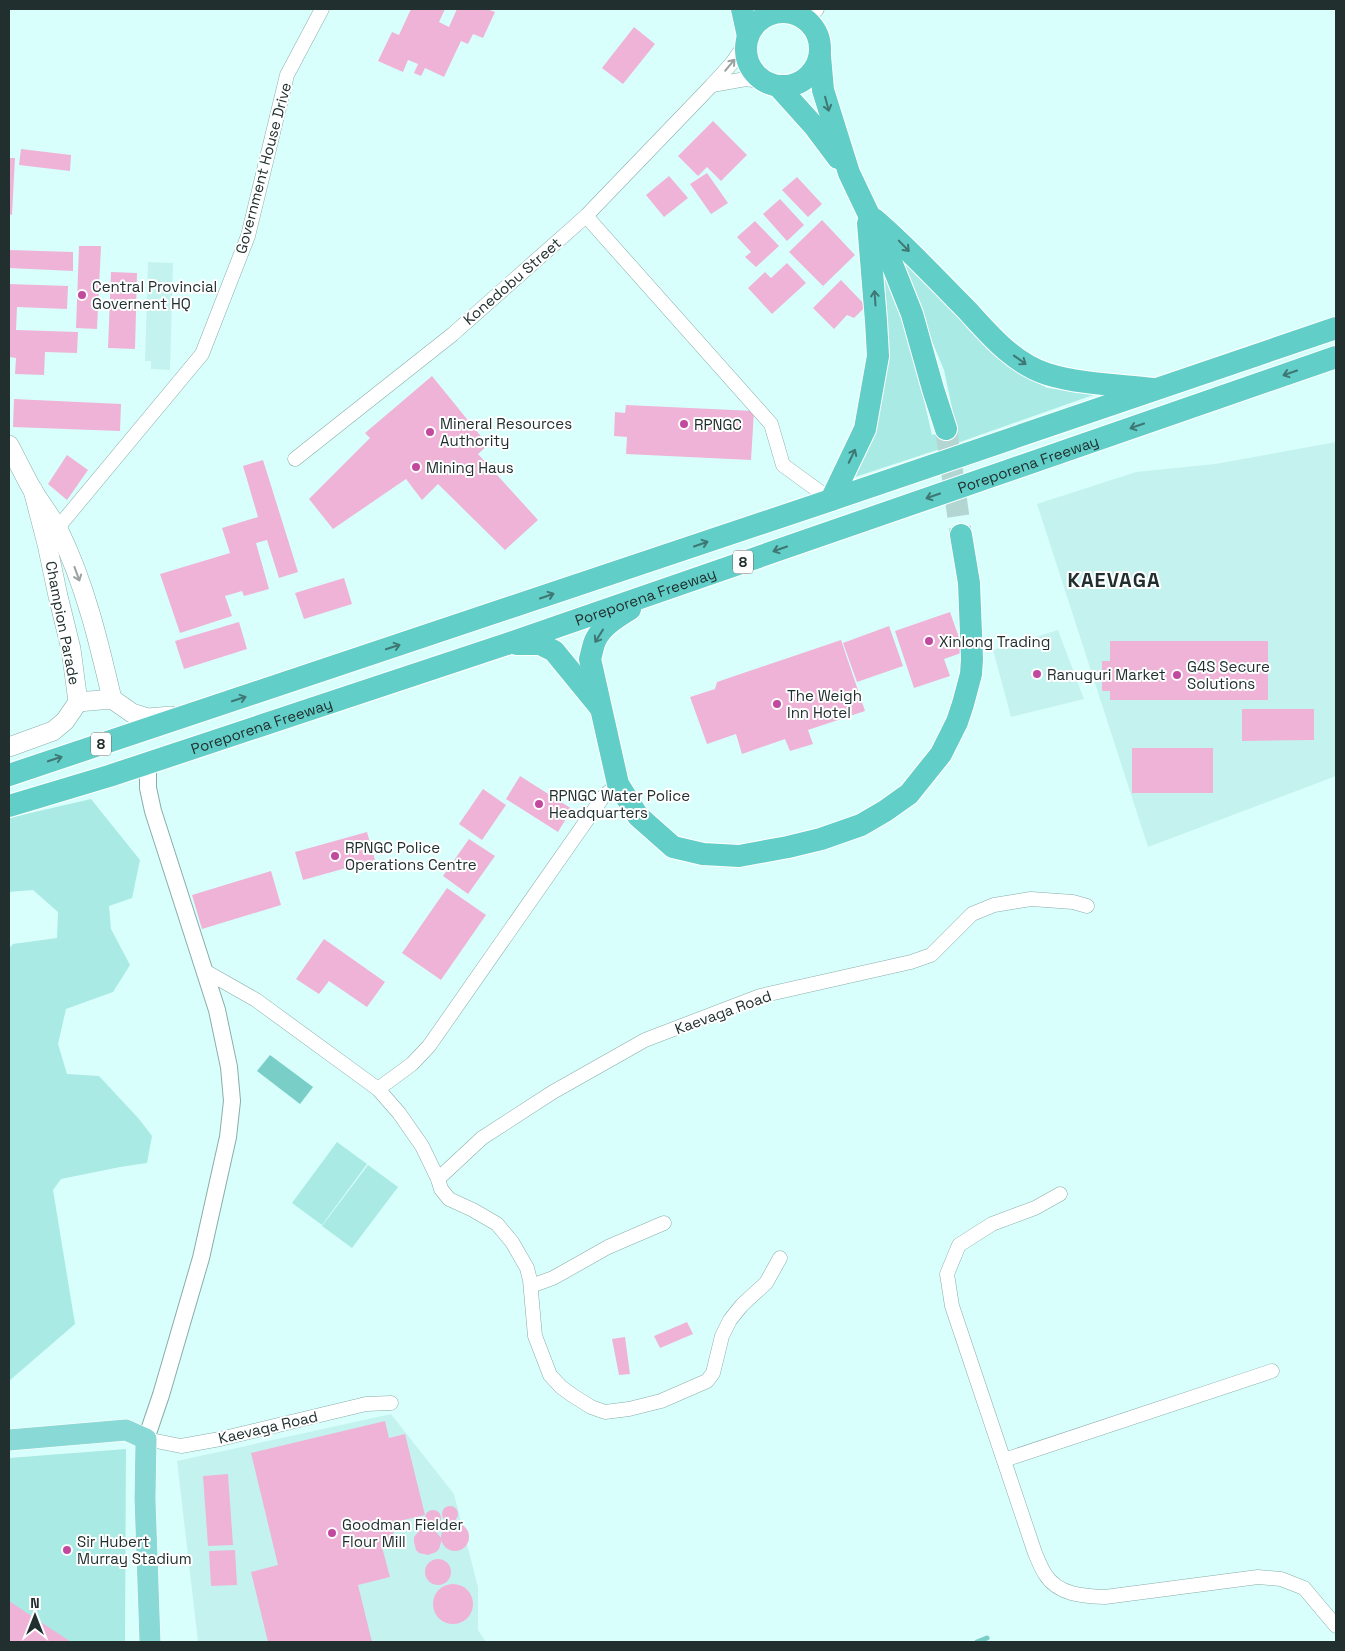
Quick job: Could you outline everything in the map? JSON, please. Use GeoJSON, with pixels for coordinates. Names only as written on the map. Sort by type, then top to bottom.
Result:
{"type":"FeatureCollection","features":[{"type":"Feature","properties":{"kind":"highway"},"geometry":{"type":"LineString","coordinates":[[742,9],[747,40],[746,55],[750,66],[757,75],[772,84],[814,126],[849,173]]}},
{"type":"Feature","properties":{"kind":"highway"},"geometry":{"type":"LineString","coordinates":[[747,40],[757,23],[770,14],[786,12],[805,14],[819,36],[823,90],[849,173],[890,259],[912,314],[946,429]]}},
{"type":"Feature","properties":{"kind":"highway"},"geometry":{"type":"LineString","coordinates":[[772,84],[793,85],[805,79],[815,69],[820,56]]}},
{"type":"Feature","properties":{"kind":"highway"},"geometry":{"type":"LineString","coordinates":[[868,214],[899,240],[998,342],[1022,363],[1046,374],[1072,380],[1158,390]]}},
{"type":"Feature","properties":{"kind":"highway"},"geometry":{"type":"LineString","coordinates":[[831,500],[865,429],[878,356],[868,214]]}},
{"type":"Feature","properties":{"kind":"highway","name":"Poreporena Freeway"},"geometry":{"type":"LineString","coordinates":[[9,775],[1158,390],[1336,328]]}},
{"type":"Feature","properties":{"kind":"highway","name":"Poreporena Freeway"},"geometry":{"type":"LineString","coordinates":[[9,806],[109,776],[507,644],[1336,357]]}},
{"type":"Feature","properties":{"kind":"highway"},"geometry":{"type":"LineString","coordinates":[[666,589],[615,618],[595,639],[590,659],[618,784],[638,816],[673,848],[703,854],[739,856],[821,839],[861,825],[909,794],[941,754],[957,722],[971,674],[970,583],[960,535]]}},
{"type":"Feature","properties":{"kind":"highway"},"geometry":{"type":"LineString","coordinates":[[507,644],[540,644],[554,650],[581,685],[602,708]]}},
{"type":"Feature","properties":{"kind":"main road","name":"Champion Parade"},"geometry":{"type":"LineString","coordinates":[[9,445],[33,490],[53,537],[79,579],[112,699]]}},
{"type":"Feature","properties":{"kind":"main road","name":"Champion Parade"},"geometry":{"type":"LineString","coordinates":[[9,747],[54,732],[65,721],[78,702],[71,650],[58,596],[53,537]]}},
{"type":"Feature","properties":{"kind":"main road"},"geometry":{"type":"LineString","coordinates":[[78,702],[112,699],[132,713],[148,718],[192,714]]}},
{"type":"Feature","properties":{"kind":"main road"},"geometry":{"type":"LineString","coordinates":[[9,1440],[126,1430],[146,1439],[145,1499],[150,1642]]}},
{"type":"Feature","properties":{"kind":"street","name":"Government House Drive"},"geometry":{"type":"LineString","coordinates":[[53,537],[202,354],[248,236],[287,75],[322,9]]}},
{"type":"Feature","properties":{"kind":"street","name":"Konedobu Street"},"geometry":{"type":"LineString","coordinates":[[295,459],[453,334],[586,216],[712,85],[732,62],[747,40]]}},
{"type":"Feature","properties":{"kind":"street"},"geometry":{"type":"LineString","coordinates":[[712,85],[746,79],[772,84]]}},
{"type":"Feature","properties":{"kind":"street"},"geometry":{"type":"LineString","coordinates":[[586,216],[771,424],[783,464],[831,500]]}},
{"type":"Feature","properties":{"kind":"street"},"geometry":{"type":"LineString","coordinates":[[146,1439],[162,1395],[201,1258],[228,1137],[232,1101],[229,1067],[217,1010],[153,811],[148,788],[148,762]]}},
{"type":"Feature","properties":{"kind":"street"},"geometry":{"type":"LineString","coordinates":[[378,1089],[412,1064],[429,1046],[603,797],[618,784]]}},
{"type":"Feature","properties":{"kind":"street","name":"Kaevaga Road"},"geometry":{"type":"LineString","coordinates":[[438,1179],[482,1138],[553,1092],[645,1040],[760,996],[911,962],[931,955],[972,914],[994,905],[1031,899],[1073,902],[1087,906]]}},
{"type":"Feature","properties":{"kind":"street"},"geometry":{"type":"LineString","coordinates":[[205,971],[256,1000],[378,1089],[399,1112],[422,1146],[438,1179],[441,1190],[449,1199],[497,1224],[504,1232],[527,1268],[535,1336],[550,1375],[572,1395],[591,1407],[605,1412],[629,1409],[661,1401],[711,1377],[718,1346],[730,1320],[742,1305],[766,1283],[780,1258]]}},
{"type":"Feature","properties":{"kind":"street"},"geometry":{"type":"LineString","coordinates":[[1060,1194],[1034,1208],[992,1224],[960,1245],[946,1274],[952,1306],[1034,1553],[1046,1576],[1062,1590],[1084,1596],[1105,1597],[1258,1577],[1281,1579],[1304,1588],[1336,1626]]}},
{"type":"Feature","properties":{"kind":"street"},"geometry":{"type":"LineString","coordinates":[[530,1286],[553,1278],[608,1247],[664,1223]]}},
{"type":"Feature","properties":{"kind":"street"},"geometry":{"type":"LineString","coordinates":[[1004,1460],[1272,1371]]}},
{"type":"Feature","properties":{"kind":"street","name":"Kaevaga Road"},"geometry":{"type":"LineString","coordinates":[[146,1439],[181,1446],[220,1439],[366,1404],[391,1403]]}},
{"type":"Feature","properties":{"kind":"shaded area"},"geometry":{"type":"Polygon","coordinates":[[[895,245],[1004,363],[1047,388],[1096,394],[852,478],[864,451],[879,255],[912,348],[932,435],[956,427],[944,370],[895,245]]]}},
{"type":"Feature","properties":{"kind":"shaded area"},"geometry":{"type":"Polygon","coordinates":[[[148,262],[173,263],[170,370],[151,369],[151,361],[145,361],[148,262]]]}},
{"type":"Feature","properties":{"kind":"shaded area"},"geometry":{"type":"Polygon","coordinates":[[[1336,442],[1336,776],[1148,847],[1037,504],[1136,472],[1215,464],[1336,442]]]}},
{"type":"Feature","properties":{"kind":"shaded area","name":"Ranuguri Market"},"geometry":{"type":"Polygon","coordinates":[[[1058,630],[1084,699],[1011,717],[993,650],[1058,630]]]}},
{"type":"Feature","properties":{"kind":"shaded area"},"geometry":{"type":"Polygon","coordinates":[[[91,799],[140,860],[132,898],[109,906],[111,929],[130,965],[113,992],[66,1009],[58,1044],[67,1074],[99,1076],[139,1119],[152,1136],[147,1163],[61,1179],[53,1190],[75,1324],[9,1381],[9,949],[13,944],[57,938],[58,912],[33,890],[9,892],[9,818],[91,799]]]}},
{"type":"Feature","properties":{"kind":"shaded area"},"geometry":{"type":"Polygon","coordinates":[[[270,1055],[313,1087],[300,1104],[257,1071],[270,1055]]]}},
{"type":"Feature","properties":{"kind":"shaded area"},"geometry":{"type":"Polygon","coordinates":[[[337,1142],[367,1164],[322,1225],[292,1203],[337,1142]]]}},
{"type":"Feature","properties":{"kind":"shaded area"},"geometry":{"type":"Polygon","coordinates":[[[368,1165],[398,1187],[352,1248],[322,1226],[368,1165]]]}},
{"type":"Feature","properties":{"kind":"shaded area","name":"Goodman Fielder Flour Mill"},"geometry":{"type":"Polygon","coordinates":[[[391,1414],[454,1494],[478,1587],[478,1630],[486,1642],[198,1642],[177,1461],[391,1414]]]}},
{"type":"Feature","properties":{"kind":"shaded area","name":"Sir Hubert Murray Stadium"},"geometry":{"type":"Polygon","coordinates":[[[126,1449],[125,1642],[9,1642],[9,1458],[126,1449]]]}},
{"type":"Feature","properties":{"kind":"building"},"geometry":{"type":"Polygon","coordinates":[[[411,9],[445,9],[439,22],[449,27],[457,9],[487,9],[495,12],[483,38],[473,34],[468,44],[461,41],[444,77],[425,68],[421,76],[414,73],[418,64],[408,60],[403,72],[378,61],[392,32],[399,35],[411,9]]]}},
{"type":"Feature","properties":{"kind":"building"},"geometry":{"type":"Polygon","coordinates":[[[634,27],[655,44],[623,84],[602,68],[634,27]]]}},
{"type":"Feature","properties":{"kind":"building"},"geometry":{"type":"Polygon","coordinates":[[[713,121],[747,155],[721,181],[707,167],[698,176],[678,156],[713,121]]]}},
{"type":"Feature","properties":{"kind":"building"},"geometry":{"type":"Polygon","coordinates":[[[21,149],[71,155],[70,171],[19,165],[21,149]]]}},
{"type":"Feature","properties":{"kind":"building"},"geometry":{"type":"Polygon","coordinates":[[[9,158],[15,158],[12,215],[9,214],[9,158]]]}},
{"type":"Feature","properties":{"kind":"building"},"geometry":{"type":"Polygon","coordinates":[[[707,173],[728,203],[711,214],[690,184],[707,173]]]}},
{"type":"Feature","properties":{"kind":"building"},"geometry":{"type":"Polygon","coordinates":[[[669,176],[688,198],[664,217],[646,195],[669,176]]]}},
{"type":"Feature","properties":{"kind":"building"},"geometry":{"type":"Polygon","coordinates":[[[797,177],[822,204],[808,217],[782,190],[797,177]]]}},
{"type":"Feature","properties":{"kind":"building"},"geometry":{"type":"Polygon","coordinates":[[[780,199],[804,225],[787,241],[763,214],[780,199]]]}},
{"type":"Feature","properties":{"kind":"building"},"geometry":{"type":"Polygon","coordinates":[[[822,220],[855,255],[823,286],[789,252],[822,220]]]}},
{"type":"Feature","properties":{"kind":"building"},"geometry":{"type":"Polygon","coordinates":[[[755,221],[779,246],[756,267],[745,257],[751,252],[737,237],[755,221]]]}},
{"type":"Feature","properties":{"kind":"building"},"geometry":{"type":"Polygon","coordinates":[[[79,246],[101,246],[97,329],[76,328],[79,246]]]}},
{"type":"Feature","properties":{"kind":"building"},"geometry":{"type":"Polygon","coordinates":[[[9,250],[73,252],[73,271],[9,268],[9,250]]]}},
{"type":"Feature","properties":{"kind":"building"},"geometry":{"type":"Polygon","coordinates":[[[787,263],[806,283],[772,314],[748,288],[765,272],[771,278],[787,263]]]}},
{"type":"Feature","properties":{"kind":"building"},"geometry":{"type":"Polygon","coordinates":[[[111,272],[137,273],[135,349],[108,348],[111,272]]]}},
{"type":"Feature","properties":{"kind":"building"},"geometry":{"type":"Polygon","coordinates":[[[841,280],[866,306],[854,318],[847,315],[834,329],[813,308],[841,280]]]}},
{"type":"Feature","properties":{"kind":"building"},"geometry":{"type":"Polygon","coordinates":[[[9,284],[68,286],[67,309],[17,307],[16,330],[78,332],[77,353],[45,352],[44,375],[15,374],[16,358],[9,357],[9,284]]]}},
{"type":"Feature","properties":{"kind":"building","name":"Mining Haus"},"geometry":{"type":"Polygon","coordinates":[[[432,376],[488,445],[478,454],[538,520],[505,550],[438,484],[422,500],[406,479],[333,529],[309,499],[370,438],[365,433],[432,376]]]}},
{"type":"Feature","properties":{"kind":"building"},"geometry":{"type":"Polygon","coordinates":[[[14,399],[121,404],[120,431],[13,427],[14,399]]]}},
{"type":"Feature","properties":{"kind":"building","name":"RPNGC"},"geometry":{"type":"Polygon","coordinates":[[[626,405],[754,411],[751,460],[626,454],[627,437],[614,436],[615,412],[625,413],[626,405]]]}},
{"type":"Feature","properties":{"kind":"building"},"geometry":{"type":"Polygon","coordinates":[[[67,455],[88,470],[67,500],[48,484],[67,455]]]}},
{"type":"Feature","properties":{"kind":"building"},"geometry":{"type":"Polygon","coordinates":[[[263,460],[298,572],[279,578],[267,540],[256,543],[269,589],[244,596],[242,591],[225,596],[232,616],[180,633],[160,574],[230,553],[222,528],[258,517],[243,466],[263,460]]]}},
{"type":"Feature","properties":{"kind":"building"},"geometry":{"type":"Polygon","coordinates":[[[344,578],[352,604],[304,619],[295,593],[344,578]]]}},
{"type":"Feature","properties":{"kind":"building","name":"Xinlong Trading"},"geometry":{"type":"Polygon","coordinates":[[[950,612],[964,652],[944,659],[950,676],[914,688],[895,631],[950,612]]]}},
{"type":"Feature","properties":{"kind":"building"},"geometry":{"type":"Polygon","coordinates":[[[239,622],[247,649],[184,669],[175,641],[239,622]]]}},
{"type":"Feature","properties":{"kind":"building"},"geometry":{"type":"Polygon","coordinates":[[[889,626],[903,666],[857,682],[843,643],[889,626]]]}},
{"type":"Feature","properties":{"kind":"building","name":"The Weigh Inn Hotel"},"geometry":{"type":"Polygon","coordinates":[[[841,640],[865,711],[808,730],[813,744],[790,751],[785,739],[742,754],[736,734],[707,744],[690,697],[715,689],[717,682],[841,640]]]}},
{"type":"Feature","properties":{"kind":"building"},"geometry":{"type":"Polygon","coordinates":[[[1110,641],[1268,641],[1268,700],[1110,700],[1110,691],[1102,691],[1102,661],[1110,661],[1110,641]]]}},
{"type":"Feature","properties":{"kind":"building"},"geometry":{"type":"Polygon","coordinates":[[[1242,709],[1314,709],[1314,740],[1242,741],[1242,709]]]}},
{"type":"Feature","properties":{"kind":"building"},"geometry":{"type":"Polygon","coordinates":[[[1132,748],[1213,748],[1213,793],[1132,793],[1132,748]]]}},
{"type":"Feature","properties":{"kind":"building","name":"RPNGC Water Police Headquarters"},"geometry":{"type":"Polygon","coordinates":[[[520,776],[572,809],[558,832],[506,799],[520,776]]]}},
{"type":"Feature","properties":{"kind":"building"},"geometry":{"type":"Polygon","coordinates":[[[483,789],[506,805],[482,840],[459,824],[483,789]]]}},
{"type":"Feature","properties":{"kind":"building","name":"RPNGC Police Operations Centre"},"geometry":{"type":"Polygon","coordinates":[[[367,832],[375,860],[303,880],[295,852],[367,832]]]}},
{"type":"Feature","properties":{"kind":"building"},"geometry":{"type":"Polygon","coordinates":[[[469,839],[495,856],[468,894],[443,876],[469,839]]]}},
{"type":"Feature","properties":{"kind":"building"},"geometry":{"type":"Polygon","coordinates":[[[271,871],[281,905],[202,929],[192,895],[271,871]]]}},
{"type":"Feature","properties":{"kind":"building"},"geometry":{"type":"Polygon","coordinates":[[[447,888],[486,915],[441,980],[402,953],[447,888]]]}},
{"type":"Feature","properties":{"kind":"building"},"geometry":{"type":"Polygon","coordinates":[[[324,939],[385,982],[367,1007],[329,981],[319,994],[296,979],[324,939]]]}},
{"type":"Feature","properties":{"kind":"building"},"geometry":{"type":"Polygon","coordinates":[[[687,1322],[693,1334],[660,1348],[654,1336],[687,1322]]]}},
{"type":"Feature","properties":{"kind":"building"},"geometry":{"type":"Polygon","coordinates":[[[625,1337],[630,1374],[619,1375],[612,1339],[625,1337]]]}},
{"type":"Feature","properties":{"kind":"building","name":"Goodman Fielder Flour Mill"},"geometry":{"type":"Polygon","coordinates":[[[385,1421],[389,1438],[405,1434],[425,1515],[391,1523],[396,1543],[382,1547],[390,1577],[358,1585],[372,1642],[268,1642],[251,1572],[278,1565],[251,1453],[385,1421]]]}},
{"type":"Feature","properties":{"kind":"building"},"geometry":{"type":"Polygon","coordinates":[[[228,1474],[233,1545],[208,1546],[203,1476],[228,1474]]]}},
{"type":"Feature","properties":{"kind":"building"},"geometry":{"type":"Polygon","coordinates":[[[450,1506],[458,1514],[450,1522],[442,1514],[450,1506]]]}},
{"type":"Feature","properties":{"kind":"building"},"geometry":{"type":"Polygon","coordinates":[[[433,1510],[439,1512],[441,1518],[439,1524],[433,1526],[427,1524],[425,1518],[427,1512],[433,1510]]]}},
{"type":"Feature","properties":{"kind":"building"},"geometry":{"type":"Polygon","coordinates":[[[455,1523],[465,1527],[469,1537],[465,1547],[455,1551],[445,1547],[441,1537],[445,1527],[455,1523]]]}},
{"type":"Feature","properties":{"kind":"building"},"geometry":{"type":"Polygon","coordinates":[[[428,1528],[436,1532],[442,1539],[439,1549],[428,1555],[419,1553],[416,1550],[414,1537],[420,1530],[428,1528]]]}},
{"type":"Feature","properties":{"kind":"building"},"geometry":{"type":"Polygon","coordinates":[[[235,1550],[237,1585],[211,1586],[209,1551],[235,1550]]]}},
{"type":"Feature","properties":{"kind":"building"},"geometry":{"type":"Polygon","coordinates":[[[438,1559],[447,1563],[451,1572],[447,1581],[438,1585],[429,1581],[425,1572],[429,1563],[438,1559]]]}},
{"type":"Feature","properties":{"kind":"building"},"geometry":{"type":"Polygon","coordinates":[[[457,1584],[464,1587],[470,1593],[473,1604],[472,1612],[464,1621],[457,1624],[449,1624],[442,1621],[434,1612],[433,1600],[436,1593],[445,1585],[457,1584]]]}},
{"type":"Feature","properties":{"kind":"building"},"geometry":{"type":"Polygon","coordinates":[[[9,1601],[71,1642],[9,1642],[9,1601]]]}},
{"type":"Feature","properties":{"kind":"waterway"},"geometry":{"type":"LineString","coordinates":[[977,1642],[987,1638]]}},
{"type":"Feature","properties":{"kind":"tunnel"},"geometry":{"type":"LineString","coordinates":[[946,429],[961,535]]}},
{"type":"Feature","properties":{"kind":"place","name":"Central Provincial Governent HQ"},"geometry":{"type":"Point","coordinates":[82,295]}},
{"type":"Feature","properties":{"kind":"place","name":"RPNGC"},"geometry":{"type":"Point","coordinates":[684,424]}},
{"type":"Feature","properties":{"kind":"place","name":"Mineral Resources Authority"},"geometry":{"type":"Point","coordinates":[430,432]}},
{"type":"Feature","properties":{"kind":"place","name":"Mining Haus"},"geometry":{"type":"Point","coordinates":[416,467]}},
{"type":"Feature","properties":{"kind":"place","name":"Xinlong Trading"},"geometry":{"type":"Point","coordinates":[929,641]}},
{"type":"Feature","properties":{"kind":"place","name":"Ranuguri Market"},"geometry":{"type":"Point","coordinates":[1037,674]}},
{"type":"Feature","properties":{"kind":"place","name":"G4S Secure Solutions"},"geometry":{"type":"Point","coordinates":[1177,675]}},
{"type":"Feature","properties":{"kind":"place","name":"The Weigh Inn Hotel"},"geometry":{"type":"Point","coordinates":[777,704]}},
{"type":"Feature","properties":{"kind":"place","name":"RPNGC Water Police Headquarters"},"geometry":{"type":"Point","coordinates":[539,804]}},
{"type":"Feature","properties":{"kind":"place","name":"RPNGC Police Operations Centre"},"geometry":{"type":"Point","coordinates":[335,856]}},
{"type":"Feature","properties":{"kind":"place","name":"Goodman Fielder Flour Mill"},"geometry":{"type":"Point","coordinates":[332,1533]}},
{"type":"Feature","properties":{"kind":"place","name":"Sir Hubert Murray Stadium"},"geometry":{"type":"Point","coordinates":[67,1550]}},
{"type":"Feature","properties":{"kind":"district","name":"KAEVAGA"},"geometry":{"type":"Point","coordinates":[1114,580]}}]}
